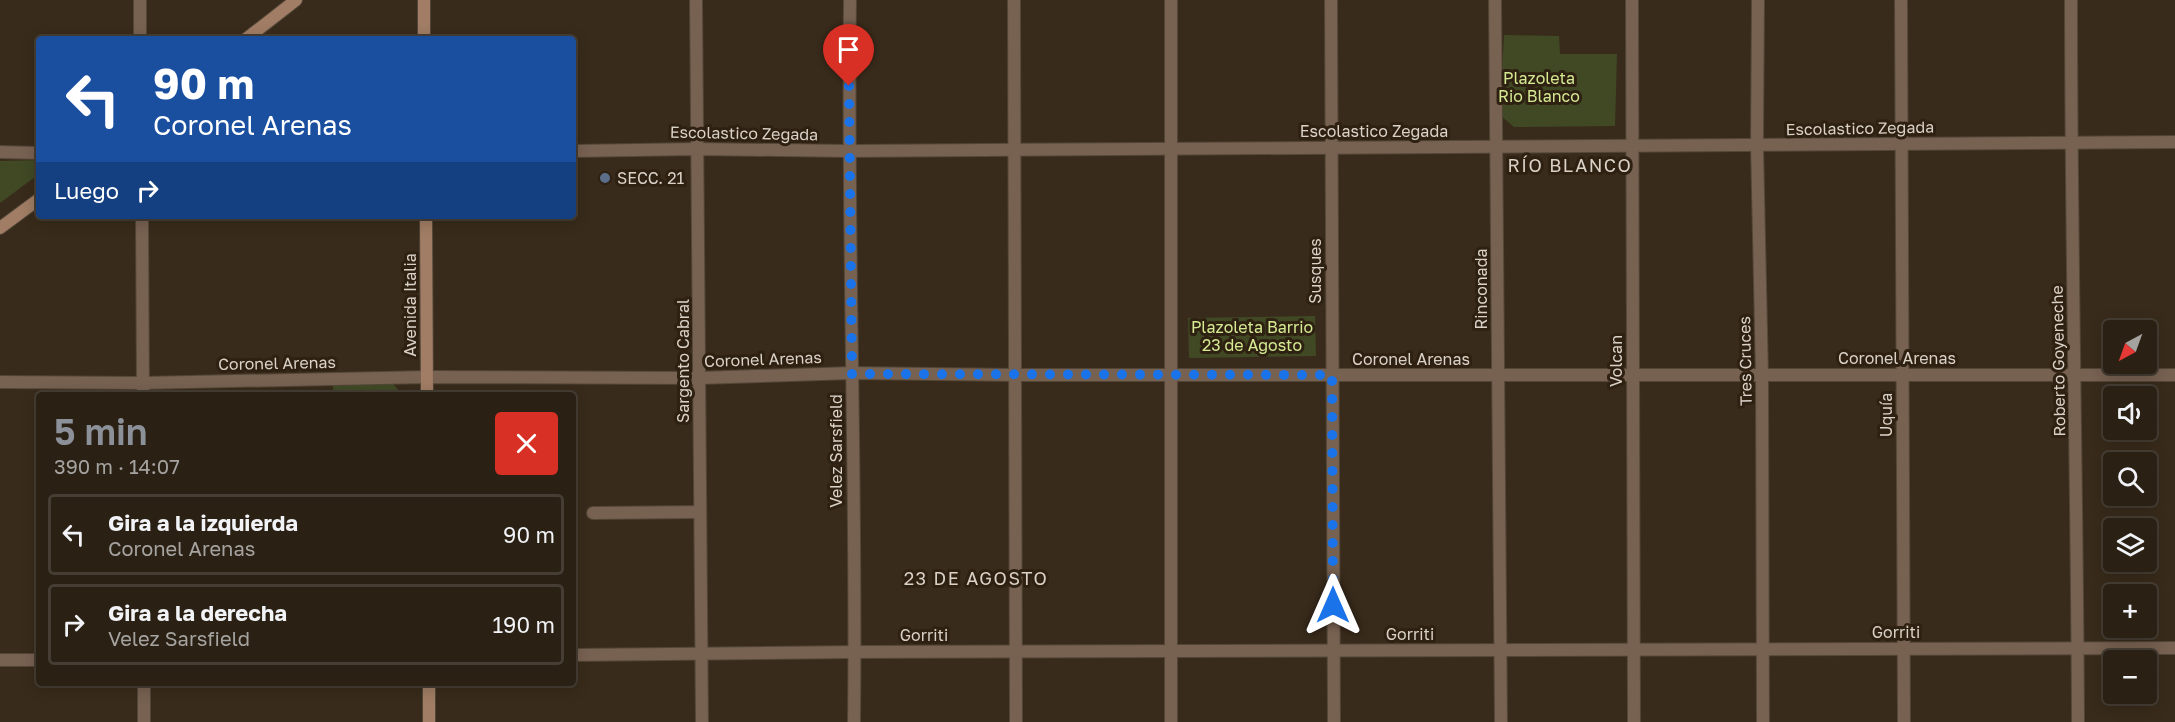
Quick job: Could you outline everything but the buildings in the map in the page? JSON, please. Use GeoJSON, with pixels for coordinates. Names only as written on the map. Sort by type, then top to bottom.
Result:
{"type":"FeatureCollection","features":[{"type":"Feature","properties":{"kind":"main road"},"geometry":{"type":"LineString","coordinates":[[250,36],[296,0]]}},
{"type":"Feature","properties":{"kind":"main road"},"geometry":{"type":"LineString","coordinates":[[424,0],[424,36]]}},
{"type":"Feature","properties":{"kind":"main road"},"geometry":{"type":"LineString","coordinates":[[0,228],[36,201]]}},
{"type":"Feature","properties":{"kind":"main road","name":"Avenida Italia"},"geometry":{"type":"LineString","coordinates":[[426,219],[427,392]]}},
{"type":"Feature","properties":{"kind":"main road"},"geometry":{"type":"LineString","coordinates":[[429,686],[429,722]]}},
{"type":"Feature","properties":{"kind":"street"},"geometry":{"type":"LineString","coordinates":[[140,0],[140,36]]}},
{"type":"Feature","properties":{"kind":"street","name":"Sargento Cabral"},"geometry":{"type":"LineString","coordinates":[[696,0],[702,722]]}},
{"type":"Feature","properties":{"kind":"street","name":"Velez Sarsfield"},"geometry":{"type":"LineString","coordinates":[[850,0],[848,151],[854,722]]}},
{"type":"Feature","properties":{"kind":"street"},"geometry":{"type":"LineString","coordinates":[[1014,0],[1016,722]]}},
{"type":"Feature","properties":{"kind":"street"},"geometry":{"type":"LineString","coordinates":[[1171,0],[1171,722]]}},
{"type":"Feature","properties":{"kind":"street","name":"Susques"},"geometry":{"type":"LineString","coordinates":[[1330,0],[1334,722]]}},
{"type":"Feature","properties":{"kind":"street","name":"Rinconada"},"geometry":{"type":"LineString","coordinates":[[1495,0],[1501,722]]}},
{"type":"Feature","properties":{"kind":"street","name":"Volcan"},"geometry":{"type":"LineString","coordinates":[[1632,0],[1634,722]]}},
{"type":"Feature","properties":{"kind":"street","name":"Tres Cruces"},"geometry":{"type":"LineString","coordinates":[[1758,0],[1757,145],[1762,375],[1763,722]]}},
{"type":"Feature","properties":{"kind":"street","name":"Uquía"},"geometry":{"type":"LineString","coordinates":[[1901,0],[1904,722]]}},
{"type":"Feature","properties":{"kind":"street","name":"Roberto Goyeneche"},"geometry":{"type":"LineString","coordinates":[[2071,0],[2078,722]]}},
{"type":"Feature","properties":{"kind":"street","name":"Escolastico Zegada"},"geometry":{"type":"LineString","coordinates":[[576,151],[2175,142]]}},
{"type":"Feature","properties":{"kind":"street"},"geometry":{"type":"LineString","coordinates":[[0,152],[36,153]]}},
{"type":"Feature","properties":{"kind":"street"},"geometry":{"type":"LineString","coordinates":[[142,219],[143,389]]}},
{"type":"Feature","properties":{"kind":"street","name":"Coronel Arenas"},"geometry":{"type":"LineString","coordinates":[[0,382],[143,389],[427,377],[699,378],[852,374],[2175,375]]}},
{"type":"Feature","properties":{"kind":"street"},"geometry":{"type":"LineString","coordinates":[[593,513],[700,512]]}},
{"type":"Feature","properties":{"kind":"street","name":"Gorriti"},"geometry":{"type":"LineString","coordinates":[[576,655],[1762,648],[2175,648]]}},
{"type":"Feature","properties":{"kind":"street"},"geometry":{"type":"LineString","coordinates":[[0,660],[36,660]]}},
{"type":"Feature","properties":{"kind":"street"},"geometry":{"type":"LineString","coordinates":[[144,686],[144,722]]}},
{"type":"Feature","properties":{"kind":"green space","name":"Plazoleta Rio Blanco"},"geometry":{"type":"Polygon","coordinates":[[[1504,35],[1559,36],[1560,54],[1617,54],[1615,126],[1514,127],[1500,115],[1504,35]]]}},
{"type":"Feature","properties":{"kind":"green space"},"geometry":{"type":"Polygon","coordinates":[[[36,160],[36,176],[0,203],[0,161],[36,160]]]}},
{"type":"Feature","properties":{"kind":"green space","name":"Plazoleta Barrio 23 de Agosto"},"geometry":{"type":"Polygon","coordinates":[[[1315,316],[1316,356],[1189,358],[1188,318],[1315,316]]]}},
{"type":"Feature","properties":{"kind":"green space"},"geometry":{"type":"Polygon","coordinates":[[[333,384],[393,384],[400,392],[333,392],[333,384]]]}},
{"type":"Feature","properties":{"kind":"place","name":"SECC. 21"},"geometry":{"type":"Point","coordinates":[605,178]}},
{"type":"Feature","properties":{"kind":"district","name":"RÍO BLANCO"},"geometry":{"type":"Point","coordinates":[1570,165]}},
{"type":"Feature","properties":{"kind":"district","name":"23 DE AGOSTO"},"geometry":{"type":"Point","coordinates":[976,578]}},
{"type":"Feature","properties":{"kind":"route"},"geometry":{"type":"LineString","coordinates":[[849,86],[852,374],[1332,375],[1333,605]]}}]}
